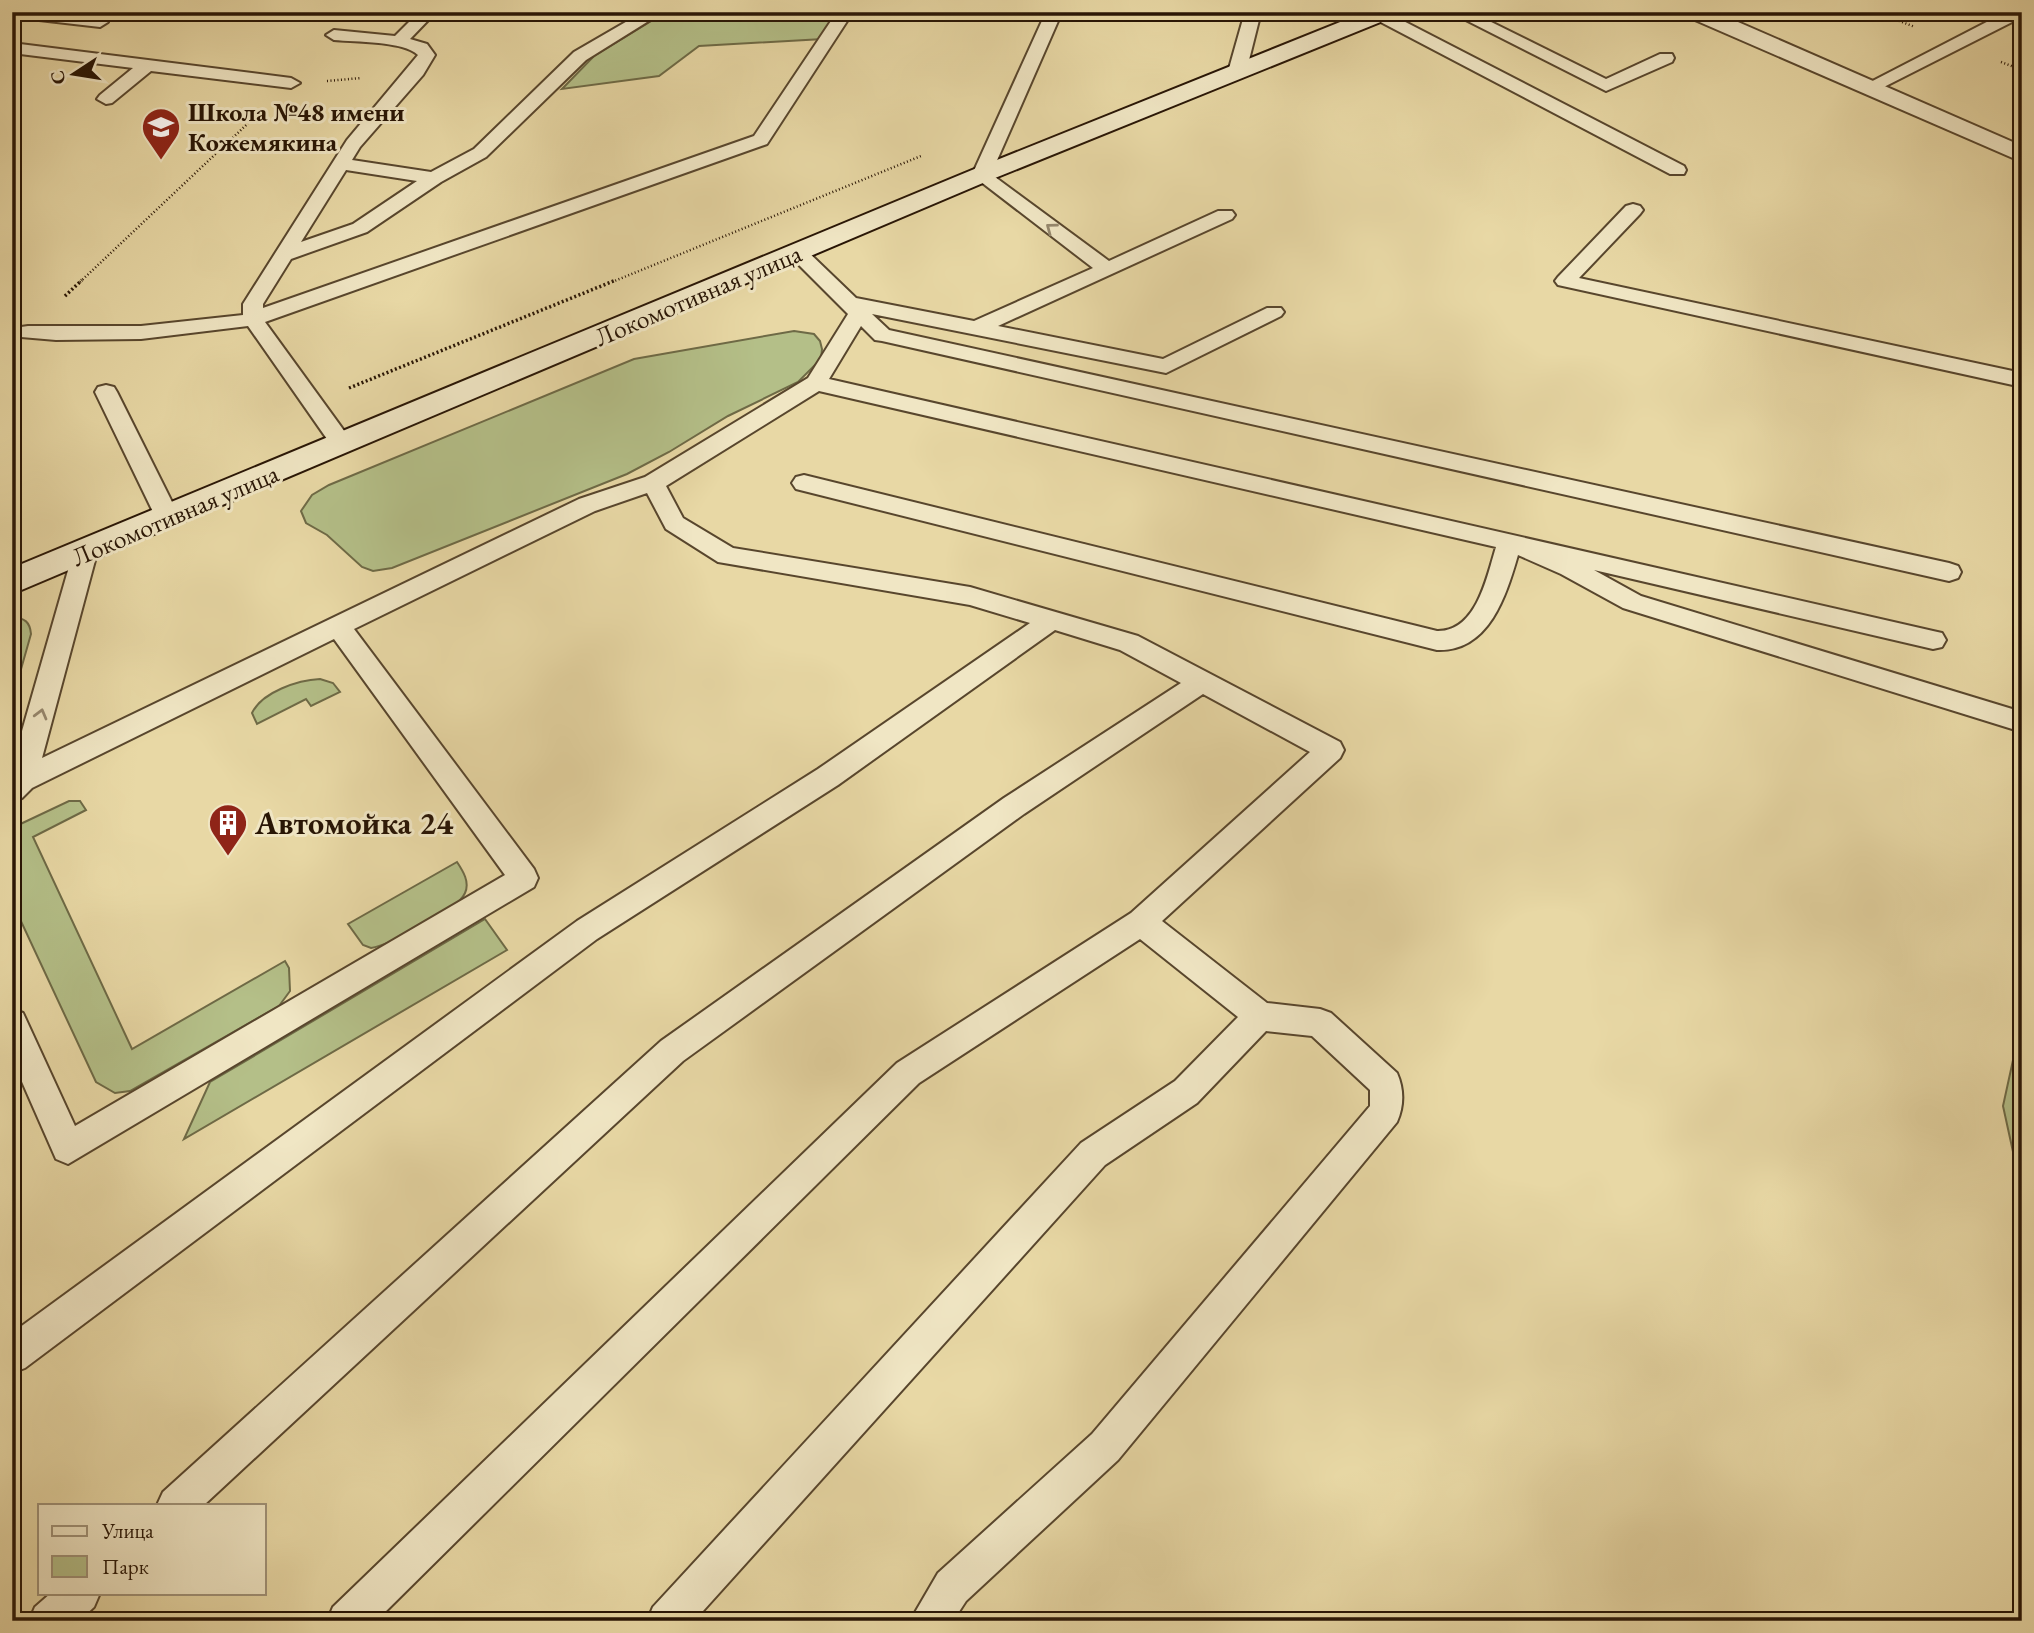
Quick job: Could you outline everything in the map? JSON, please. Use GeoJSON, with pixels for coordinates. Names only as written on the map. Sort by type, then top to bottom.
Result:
{"type":"FeatureCollection","features":[{"type":"Feature","properties":{"kind":"main road"},"geometry":{"type":"LineString","coordinates":[[1696,12],[2022,155]]}},
{"type":"Feature","properties":{"kind":"main road","name":"Локомотивная улица"},"geometry":{"type":"LineString","coordinates":[[12,582],[981,176],[1382,14]]}},
{"type":"Feature","properties":{"kind":"lane"},"geometry":{"type":"LineString","coordinates":[[13,12],[100,22]]}},
{"type":"Feature","properties":{"kind":"lane"},"geometry":{"type":"LineString","coordinates":[[399,41],[428,12]]}},
{"type":"Feature","properties":{"kind":"lane"},"geometry":{"type":"LineString","coordinates":[[284,256],[360,228],[434,178],[480,153],[580,56],[655,12]]}},
{"type":"Feature","properties":{"kind":"lane"},"geometry":{"type":"LineString","coordinates":[[28,332],[101,336],[217,326],[253,319],[761,140],[845,12]]}},
{"type":"Feature","properties":{"kind":"lane"},"geometry":{"type":"LineString","coordinates":[[1054,12],[981,176],[1105,268]]}},
{"type":"Feature","properties":{"kind":"lane"},"geometry":{"type":"LineString","coordinates":[[1237,72],[1253,12]]}},
{"type":"Feature","properties":{"kind":"lane"},"geometry":{"type":"LineString","coordinates":[[1458,12],[1606,86],[1666,58]]}},
{"type":"Feature","properties":{"kind":"lane"},"geometry":{"type":"LineString","coordinates":[[1868,88],[2019,12]]}},
{"type":"Feature","properties":{"kind":"lane"},"geometry":{"type":"LineString","coordinates":[[1382,14],[1677,170]]}},
{"type":"Feature","properties":{"kind":"lane"},"geometry":{"type":"LineString","coordinates":[[342,444],[253,319],[253,304],[353,144],[417,71],[427,55],[421,48],[399,41],[334,35],[348,20]]}},
{"type":"Feature","properties":{"kind":"lane"},"geometry":{"type":"LineString","coordinates":[[12,48],[291,83]]}},
{"type":"Feature","properties":{"kind":"lane"},"geometry":{"type":"LineString","coordinates":[[106,99],[147,65]]}},
{"type":"Feature","properties":{"kind":"lane"},"geometry":{"type":"LineString","coordinates":[[341,164],[434,178]]}},
{"type":"Feature","properties":{"kind":"lane"},"geometry":{"type":"LineString","coordinates":[[1633,210],[1565,281],[2022,380]]}},
{"type":"Feature","properties":{"kind":"lane"},"geometry":{"type":"LineString","coordinates":[[977,328],[1225,215]]}},
{"type":"Feature","properties":{"kind":"lane"},"geometry":{"type":"LineString","coordinates":[[798,253],[882,335],[1949,572]]}},
{"type":"Feature","properties":{"kind":"lane"},"geometry":{"type":"LineString","coordinates":[[854,308],[977,328],[1166,366],[1274,312]]}},
{"type":"Feature","properties":{"kind":"lane"},"geometry":{"type":"LineString","coordinates":[[17,785],[587,505],[653,483],[816,383],[854,308]]}},
{"type":"Feature","properties":{"kind":"lane"},"geometry":{"type":"LineString","coordinates":[[816,383],[1933,640]]}},
{"type":"Feature","properties":{"kind":"lane"},"geometry":{"type":"LineString","coordinates":[[106,392],[168,518]]}},
{"type":"Feature","properties":{"kind":"lane"},"geometry":{"type":"LineString","coordinates":[[347,1621],[908,1073],[1141,922],[1330,750],[1129,643],[970,596],[727,556],[674,523],[653,483]]}},
{"type":"Feature","properties":{"kind":"lane"},"geometry":{"type":"LineString","coordinates":[[804,483],[1399,633],[1446,641],[1475,627],[1489,605],[1510,542]]}},
{"type":"Feature","properties":{"kind":"lane"},"geometry":{"type":"LineString","coordinates":[[1510,542],[1570,568],[1632,602],[2022,722]]}},
{"type":"Feature","properties":{"kind":"lane"},"geometry":{"type":"LineString","coordinates":[[17,785],[85,553]]}},
{"type":"Feature","properties":{"kind":"lane"},"geometry":{"type":"LineString","coordinates":[[12,1355],[587,930],[828,777],[1052,620]]}},
{"type":"Feature","properties":{"kind":"lane"},"geometry":{"type":"LineString","coordinates":[[12,1023],[68,1148],[524,877],[339,627]]}},
{"type":"Feature","properties":{"kind":"lane"},"geometry":{"type":"LineString","coordinates":[[177,1504],[672,1051],[1014,806],[1202,682]]}},
{"type":"Feature","properties":{"kind":"lane"},"geometry":{"type":"LineString","coordinates":[[930,1621],[952,1587],[1105,1447],[1386,1111],[1386,1084],[1320,1024],[1260,1016],[1141,922]]}},
{"type":"Feature","properties":{"kind":"lane"},"geometry":{"type":"LineString","coordinates":[[667,1621],[1093,1154],[1186,1092],[1260,1016]]}},
{"type":"Feature","properties":{"kind":"lane"},"geometry":{"type":"LineString","coordinates":[[50,1621],[79,1594]]}},
{"type":"Feature","properties":{"kind":"path"},"geometry":{"type":"LineString","coordinates":[[28,332],[291,83],[417,71]]}},
{"type":"Feature","properties":{"kind":"path"},"geometry":{"type":"LineString","coordinates":[[312,403],[930,153]]}},
{"type":"Feature","properties":{"kind":"green space"},"geometry":{"type":"Polygon","coordinates":[[[666,12],[840,12],[823,39],[699,46],[659,76],[562,89],[594,56],[666,12]]]}},
{"type":"Feature","properties":{"kind":"green space"},"geometry":{"type":"Polygon","coordinates":[[[794,331],[814,334],[822,349],[821,359],[798,382],[728,416],[627,474],[392,568],[373,571],[362,567],[327,535],[306,523],[301,511],[312,495],[329,485],[634,359],[794,331]]]}},
{"type":"Feature","properties":{"kind":"green space"},"geometry":{"type":"Polygon","coordinates":[[[12,617],[26,621],[31,634],[12,701],[12,617]]]}},
{"type":"Feature","properties":{"kind":"green space"},"geometry":{"type":"Polygon","coordinates":[[[320,679],[333,683],[340,692],[311,706],[306,699],[257,724],[252,713],[272,693],[291,685],[320,679]]]}},
{"type":"Feature","properties":{"kind":"green space"},"geometry":{"type":"Polygon","coordinates":[[[69,801],[80,801],[86,810],[33,837],[132,1049],[285,961],[289,968],[290,991],[279,1006],[130,1091],[115,1093],[96,1082],[12,902],[12,828],[69,801]]]}},
{"type":"Feature","properties":{"kind":"green space"},"geometry":{"type":"Polygon","coordinates":[[[457,862],[466,881],[465,893],[437,918],[407,934],[371,948],[363,945],[348,924],[457,862]]]}},
{"type":"Feature","properties":{"kind":"green space"},"geometry":{"type":"Polygon","coordinates":[[[485,919],[507,950],[184,1139],[210,1082],[485,919]]]}},
{"type":"Feature","properties":{"kind":"green space"},"geometry":{"type":"Polygon","coordinates":[[[2022,1019],[2022,1193],[2003,1106],[2022,1019]]]}},
{"type":"Feature","properties":{"kind":"place","name":"Школа №48 имени Кожемякина"},"geometry":{"type":"Point","coordinates":[161,161]}},
{"type":"Feature","properties":{"kind":"place","name":"Автомойка 24"},"geometry":{"type":"Point","coordinates":[228,857]}}]}
